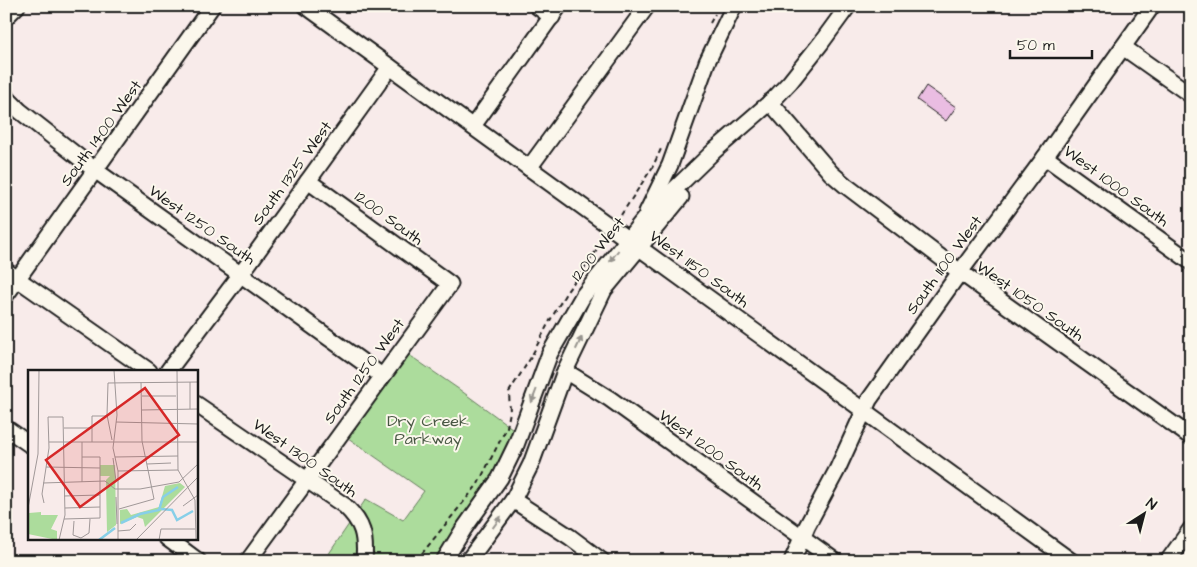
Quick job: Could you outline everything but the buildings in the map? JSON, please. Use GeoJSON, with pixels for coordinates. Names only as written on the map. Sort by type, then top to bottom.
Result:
{"type":"FeatureCollection","features":[{"type":"Feature","properties":{"kind":"street"},"geometry":{"type":"LineString","coordinates":[[6,17],[17,6]]}},
{"type":"Feature","properties":{"kind":"street","name":"South 1400 West"},"geometry":{"type":"LineString","coordinates":[[6,296],[12,275],[95,170],[212,6]]}},
{"type":"Feature","properties":{"kind":"street","name":"West 1150 South"},"geometry":{"type":"LineString","coordinates":[[306,6],[1071,561]]}},
{"type":"Feature","properties":{"kind":"street"},"geometry":{"type":"LineString","coordinates":[[473,126],[556,12],[537,6]]}},
{"type":"Feature","properties":{"kind":"street"},"geometry":{"type":"LineString","coordinates":[[529,168],[647,6]]}},
{"type":"Feature","properties":{"kind":"street"},"geometry":{"type":"LineString","coordinates":[[645,218],[670,165],[707,62],[734,6]]}},
{"type":"Feature","properties":{"kind":"street","name":"1200 West"},"geometry":{"type":"LineString","coordinates":[[468,561],[513,500],[532,464],[565,371],[604,290],[633,243],[645,218],[714,151],[772,105],[812,56],[848,6]]}},
{"type":"Feature","properties":{"kind":"street","name":"1200 West"},"geometry":{"type":"LineString","coordinates":[[444,561],[463,530],[500,478],[512,454],[550,353],[583,296],[705,170],[805,76],[856,6]]}},
{"type":"Feature","properties":{"kind":"street","name":"South 1100 West"},"geometry":{"type":"LineString","coordinates":[[792,561],[802,537],[837,470],[863,411],[874,394],[1152,6]]}},
{"type":"Feature","properties":{"kind":"street"},"geometry":{"type":"LineString","coordinates":[[1123,47],[1191,95]]}},
{"type":"Feature","properties":{"kind":"street","name":"South 1325 West"},"geometry":{"type":"LineString","coordinates":[[169,370],[241,274],[390,66]]}},
{"type":"Feature","properties":{"kind":"street","name":"West 1250 South"},"geometry":{"type":"LineString","coordinates":[[6,97],[20,111],[95,170],[382,376]]}},
{"type":"Feature","properties":{"kind":"street","name":"West 1050 South"},"geometry":{"type":"LineString","coordinates":[[772,105],[831,173],[845,185],[960,272],[1191,437]]}},
{"type":"Feature","properties":{"kind":"street","name":"West 1000 South"},"geometry":{"type":"LineString","coordinates":[[1045,157],[1191,262]]}},
{"type":"Feature","properties":{"kind":"street","name":"1200 South"},"geometry":{"type":"LineString","coordinates":[[308,181],[450,284]]}},
{"type":"Feature","properties":{"kind":"street"},"geometry":{"type":"LineString","coordinates":[[12,275],[148,370]]}},
{"type":"Feature","properties":{"kind":"street","name":"South 1250 West"},"geometry":{"type":"LineString","coordinates":[[248,561],[450,284]]}},
{"type":"Feature","properties":{"kind":"street","name":"West 1200 South"},"geometry":{"type":"LineString","coordinates":[[565,371],[610,399],[836,561]]}},
{"type":"Feature","properties":{"kind":"street","name":"West 1300 South"},"geometry":{"type":"LineString","coordinates":[[198,405],[345,506],[358,520],[363,532],[365,545],[364,561]]}},
{"type":"Feature","properties":{"kind":"street"},"geometry":{"type":"LineString","coordinates":[[6,428],[28,443]]}},
{"type":"Feature","properties":{"kind":"street"},"geometry":{"type":"LineString","coordinates":[[513,500],[570,537],[602,561]]}},
{"type":"Feature","properties":{"kind":"street"},"geometry":{"type":"LineString","coordinates":[[1168,561],[1191,529]]}},
{"type":"Feature","properties":{"kind":"street"},"geometry":{"type":"LineString","coordinates":[[431,561],[463,530]]}},
{"type":"Feature","properties":{"kind":"street"},"geometry":{"type":"LineString","coordinates":[[170,540],[198,561]]}},
{"type":"Feature","properties":{"kind":"path"},"geometry":{"type":"LineString","coordinates":[[710,24],[716,12]]}},
{"type":"Feature","properties":{"kind":"path"},"geometry":{"type":"LineString","coordinates":[[621,215],[652,168],[663,144]]}},
{"type":"Feature","properties":{"kind":"path"},"geometry":{"type":"LineString","coordinates":[[416,561],[478,484],[507,427],[510,412],[508,392],[530,359],[566,293],[605,239]]}},
{"type":"Feature","properties":{"kind":"green space","name":"Dry Creek Parkway"},"geometry":{"type":"Polygon","coordinates":[[[402,350],[520,434],[485,499],[433,561],[324,561],[366,499],[403,520],[424,491],[341,433],[402,350]]]}}]}
